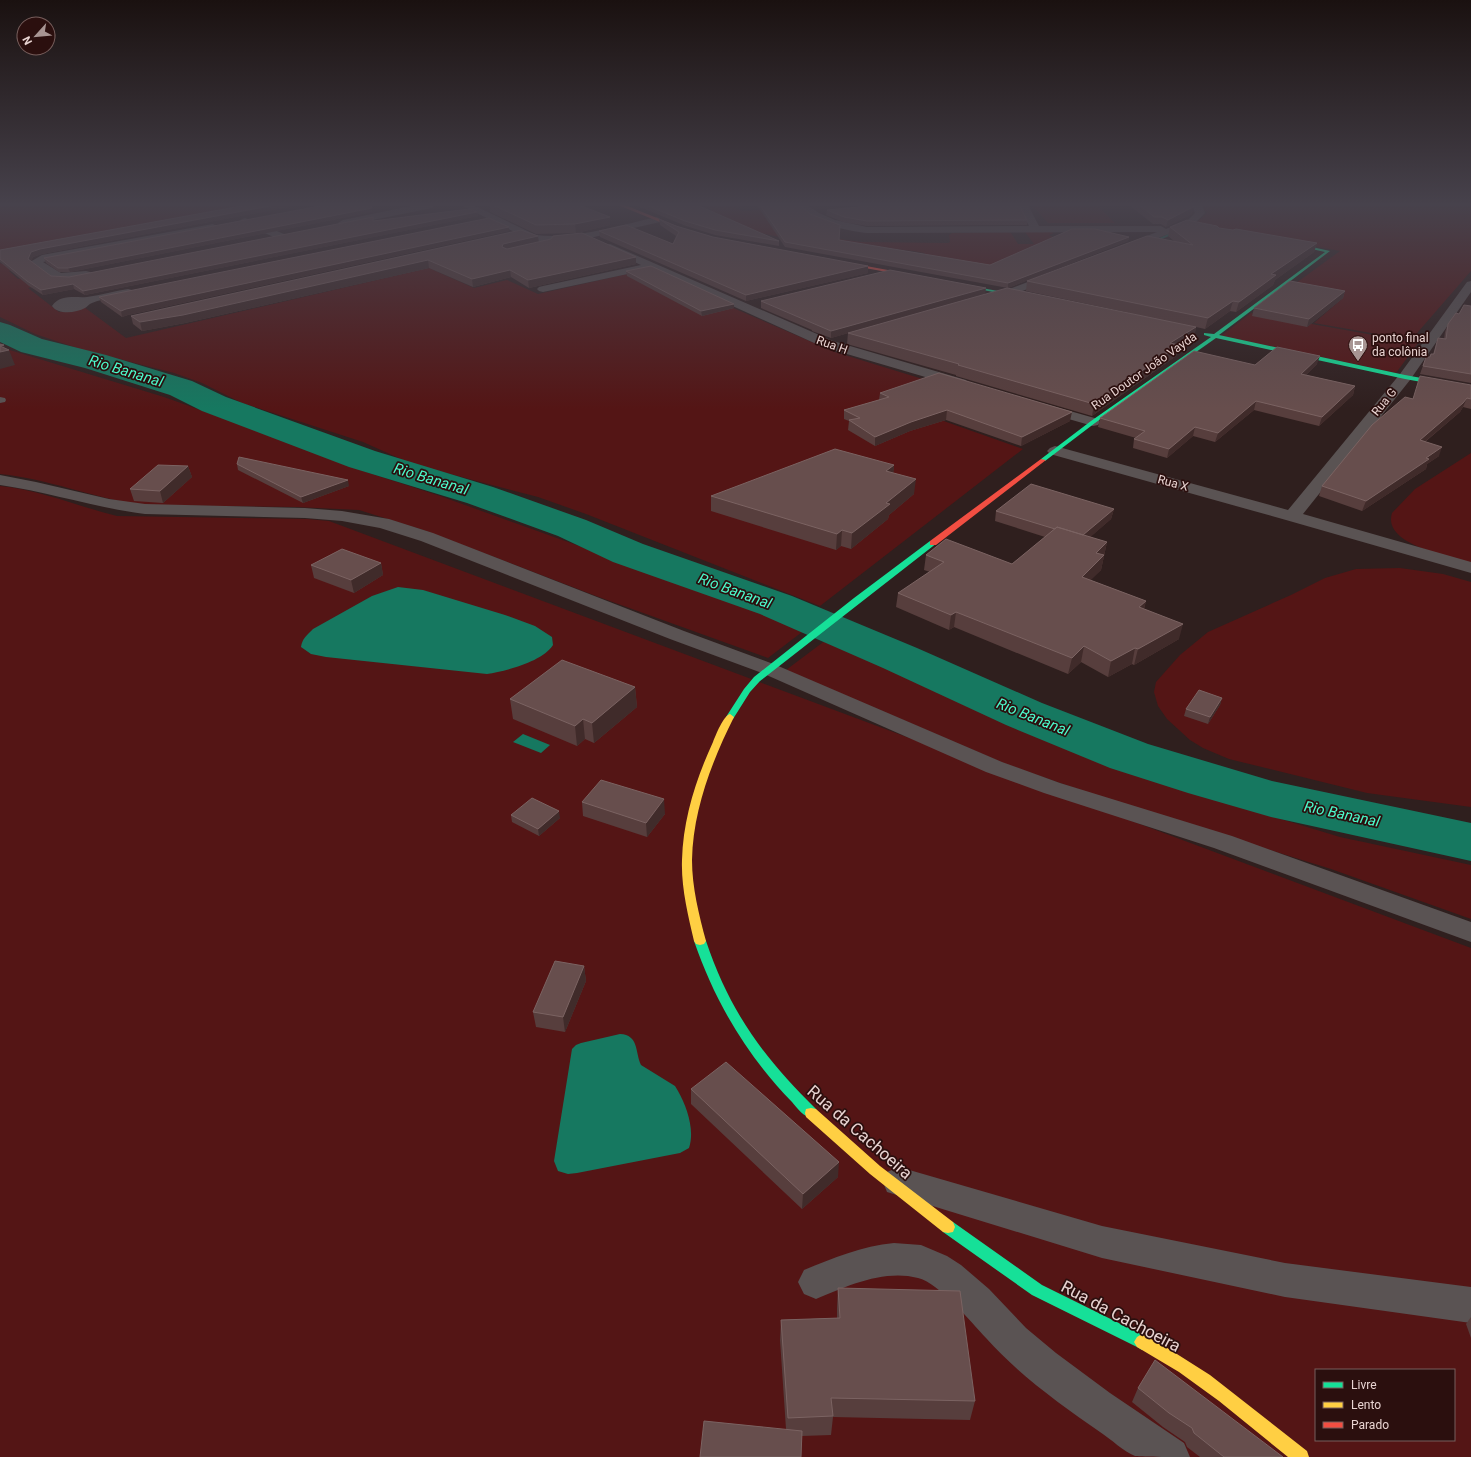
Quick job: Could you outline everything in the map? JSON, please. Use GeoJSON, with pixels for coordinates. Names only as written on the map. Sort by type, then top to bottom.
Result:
{"type":"FeatureCollection","features":[{"type":"Feature","properties":{"kind":"street"},"geometry":{"type":"LineString","coordinates":[[52,273],[59,278],[91,273]]}},
{"type":"Feature","properties":{"kind":"street"},"geometry":{"type":"LineString","coordinates":[[544,289],[618,273]]}},
{"type":"Feature","properties":{"kind":"street","name":"Rua H"},"geometry":{"type":"LineString","coordinates":[[666,273],[828,344],[976,388]]}},
{"type":"Feature","properties":{"kind":"street"},"geometry":{"type":"LineString","coordinates":[[867,278],[886,273]]}},
{"type":"Feature","properties":{"kind":"street"},"geometry":{"type":"LineString","coordinates":[[895,273],[922,278]]}},
{"type":"Feature","properties":{"kind":"street"},"geometry":{"type":"LineString","coordinates":[[978,302],[1008,293],[1061,273]]}},
{"type":"Feature","properties":{"kind":"street","name":"Rua Doutor João Vayda"},"geometry":{"type":"LineString","coordinates":[[789,652],[1093,422],[1215,336],[1299,273]]}},
{"type":"Feature","properties":{"kind":"street"},"geometry":{"type":"LineString","coordinates":[[945,282],[1035,296]]}},
{"type":"Feature","properties":{"kind":"street","name":"Rua G"},"geometry":{"type":"LineString","coordinates":[[1292,516],[1405,377],[1471,284]]}},
{"type":"Feature","properties":{"kind":"street"},"geometry":{"type":"LineString","coordinates":[[84,301],[139,290]]}},
{"type":"Feature","properties":{"kind":"street"},"geometry":{"type":"LineString","coordinates":[[994,309],[1035,296]]}},
{"type":"Feature","properties":{"kind":"street"},"geometry":{"type":"LineString","coordinates":[[744,307],[767,302]]}},
{"type":"Feature","properties":{"kind":"street"},"geometry":{"type":"LineString","coordinates":[[1199,333],[1405,377],[1471,389]]}},
{"type":"Feature","properties":{"kind":"street"},"geometry":{"type":"LineString","coordinates":[[828,344],[851,338]]}},
{"type":"Feature","properties":{"kind":"street"},"geometry":{"type":"LineString","coordinates":[[853,352],[876,345]]}},
{"type":"Feature","properties":{"kind":"street"},"geometry":{"type":"LineString","coordinates":[[1027,403],[1093,422]]}},
{"type":"Feature","properties":{"kind":"street","name":"Rua X"},"geometry":{"type":"LineString","coordinates":[[1055,451],[1292,516],[1471,568]]}},
{"type":"Feature","properties":{"kind":"street"},"geometry":{"type":"LineString","coordinates":[[0,480],[42,487],[109,505],[126,508],[323,514],[383,523],[427,537],[768,669],[994,767],[1052,788],[1223,842],[1471,932]]}},
{"type":"Feature","properties":{"kind":"street","name":"Rua da Cachoeira"},"geometry":{"type":"LineString","coordinates":[[789,652],[746,690],[736,706],[704,778],[692,816],[687,850],[687,876],[691,904],[701,945],[716,987],[735,1023],[760,1057],[789,1091],[834,1134],[883,1177],[1026,1284],[1158,1351],[1228,1398],[1301,1457]]}},
{"type":"Feature","properties":{"kind":"street"},"geometry":{"type":"LineString","coordinates":[[883,1177],[1102,1242],[1285,1280],[1471,1305]]}},
{"type":"Feature","properties":{"kind":"street"},"geometry":{"type":"LineString","coordinates":[[816,1282],[865,1263],[896,1258],[922,1262],[941,1271],[964,1290],[1030,1356],[1100,1409],[1170,1457]]}},
{"type":"Feature","properties":{"kind":"shaded area"},"geometry":{"type":"Polygon","coordinates":[[[0,273],[11,273],[18,279],[35,275],[47,283],[28,288],[59,312],[84,307],[126,338],[407,273],[440,273],[474,288],[507,280],[538,294],[632,273],[652,273],[835,352],[981,397],[938,419],[1023,449],[820,606],[586,514],[538,497],[412,464],[363,442],[242,403],[202,383],[174,373],[80,349],[35,334],[0,317],[0,273]]]}},
{"type":"Feature","properties":{"kind":"shaded area"},"geometry":{"type":"Polygon","coordinates":[[[1310,273],[1469,273],[1411,340],[1314,323],[1343,298],[1301,290],[1255,313],[1310,273]]]}},
{"type":"Feature","properties":{"kind":"shaded area"},"geometry":{"type":"Polygon","coordinates":[[[1251,313],[1418,343],[1396,373],[1221,336],[1251,313]]]}},
{"type":"Feature","properties":{"kind":"shaded area"},"geometry":{"type":"Polygon","coordinates":[[[0,347],[164,397],[284,440],[363,471],[440,496],[806,629],[768,658],[596,596],[426,531],[359,510],[296,507],[139,505],[18,476],[0,474],[0,347]]]}},
{"type":"Feature","properties":{"kind":"shaded area"},"geometry":{"type":"Polygon","coordinates":[[[1471,453],[1471,563],[1434,553],[1407,541],[1397,533],[1392,524],[1392,513],[1415,489],[1471,453]]]}},
{"type":"Feature","properties":{"kind":"shaded area"},"geometry":{"type":"Polygon","coordinates":[[[0,486],[30,491],[117,516],[307,519],[329,521],[1471,948],[1471,1457],[0,1457],[0,486]]]}},
{"type":"Feature","properties":{"kind":"shaded area"},"geometry":{"type":"Polygon","coordinates":[[[1400,568],[1443,574],[1471,582],[1471,807],[1367,793],[1229,759],[1203,748],[1190,740],[1167,719],[1158,706],[1154,692],[1156,682],[1180,655],[1208,632],[1325,578],[1356,569],[1400,568]]]}},
{"type":"Feature","properties":{"kind":"shaded area"},"geometry":{"type":"Polygon","coordinates":[[[398,587],[423,590],[505,615],[535,626],[552,637],[553,645],[541,656],[523,665],[504,671],[487,674],[326,657],[311,654],[301,647],[304,639],[313,629],[372,596],[398,587]]]}},
{"type":"Feature","properties":{"kind":"shaded area"},"geometry":{"type":"Polygon","coordinates":[[[830,637],[986,711],[1055,741],[1185,790],[1340,837],[1471,865],[1471,919],[1331,869],[1115,802],[1008,765],[786,670],[830,637]]]}},
{"type":"Feature","properties":{"kind":"shaded area"},"geometry":{"type":"Polygon","coordinates":[[[523,734],[550,745],[541,753],[513,742],[523,734]]]}},
{"type":"Feature","properties":{"kind":"shaded area"},"geometry":{"type":"Polygon","coordinates":[[[620,1034],[630,1037],[633,1041],[641,1065],[675,1086],[684,1104],[691,1126],[691,1141],[689,1148],[680,1153],[577,1173],[568,1174],[558,1171],[554,1161],[572,1049],[581,1043],[620,1034]]]}},
{"type":"Feature","properties":{"kind":"building"},"geometry":{"type":"Polygon","coordinates":[[[17,273],[47,273],[51,276],[69,277],[89,273],[173,273],[83,291],[73,284],[41,290],[17,273]]]}},
{"type":"Feature","properties":{"kind":"building"},"geometry":{"type":"Polygon","coordinates":[[[218,273],[294,273],[121,311],[99,297],[218,273]]]}},
{"type":"Feature","properties":{"kind":"building"},"geometry":{"type":"Polygon","coordinates":[[[326,273],[370,273],[183,315],[140,322],[131,316],[326,273]]]}},
{"type":"Feature","properties":{"kind":"building"},"geometry":{"type":"Polygon","coordinates":[[[458,273],[497,273],[472,279],[458,273]]]}},
{"type":"Feature","properties":{"kind":"building"},"geometry":{"type":"Polygon","coordinates":[[[515,273],[561,273],[528,280],[515,273]]]}},
{"type":"Feature","properties":{"kind":"building"},"geometry":{"type":"Polygon","coordinates":[[[630,273],[666,273],[734,304],[701,311],[630,273]]]}},
{"type":"Feature","properties":{"kind":"building"},"geometry":{"type":"Polygon","coordinates":[[[695,273],[839,273],[746,295],[695,273]]]}},
{"type":"Feature","properties":{"kind":"building"},"geometry":{"type":"Polygon","coordinates":[[[878,273],[906,273],[986,288],[831,331],[761,301],[878,273]]]}},
{"type":"Feature","properties":{"kind":"building"},"geometry":{"type":"Polygon","coordinates":[[[954,273],[1034,273],[1008,283],[954,273]]]}},
{"type":"Feature","properties":{"kind":"building"},"geometry":{"type":"Polygon","coordinates":[[[1048,273],[1272,273],[1271,274],[1276,275],[1239,302],[1233,301],[1208,318],[1027,281],[1048,273]]]}},
{"type":"Feature","properties":{"kind":"building"},"geometry":{"type":"Polygon","coordinates":[[[1290,281],[1345,291],[1309,319],[1254,308],[1290,281]]]}},
{"type":"Feature","properties":{"kind":"building"},"geometry":{"type":"Polygon","coordinates":[[[1007,288],[1196,327],[1170,343],[1179,345],[1094,404],[848,333],[1007,288]]]}},
{"type":"Feature","properties":{"kind":"building"},"geometry":{"type":"Polygon","coordinates":[[[1464,305],[1471,306],[1471,374],[1423,366],[1426,357],[1430,357],[1431,354],[1434,354],[1438,338],[1446,339],[1448,324],[1456,313],[1459,314],[1464,305]]]}},
{"type":"Feature","properties":{"kind":"building"},"geometry":{"type":"Polygon","coordinates":[[[0,346],[9,350],[0,352],[0,346]]]}},
{"type":"Feature","properties":{"kind":"building"},"geometry":{"type":"Polygon","coordinates":[[[1277,347],[1320,356],[1301,374],[1355,386],[1322,417],[1256,401],[1218,433],[1195,427],[1169,449],[1134,439],[1145,431],[1100,418],[1194,351],[1255,365],[1277,347]]]}},
{"type":"Feature","properties":{"kind":"building"},"geometry":{"type":"Polygon","coordinates":[[[939,373],[1072,412],[1022,437],[947,410],[911,422],[875,437],[849,420],[860,418],[844,410],[889,397],[880,393],[939,373]]]}},
{"type":"Feature","properties":{"kind":"building"},"geometry":{"type":"Polygon","coordinates":[[[1420,376],[1471,385],[1471,399],[1467,398],[1420,440],[1442,447],[1426,458],[1429,459],[1366,501],[1322,486],[1372,425],[1405,397],[1413,399],[1420,376]]]}},
{"type":"Feature","properties":{"kind":"building"},"geometry":{"type":"Polygon","coordinates":[[[835,449],[894,465],[886,471],[916,479],[886,503],[890,504],[852,533],[842,530],[837,534],[711,496],[835,449]]]}},
{"type":"Feature","properties":{"kind":"building"},"geometry":{"type":"Polygon","coordinates":[[[239,457],[348,480],[301,497],[237,464],[239,457]]]}},
{"type":"Feature","properties":{"kind":"building"},"geometry":{"type":"Polygon","coordinates":[[[158,465],[188,466],[160,491],[130,489],[158,465]]]}},
{"type":"Feature","properties":{"kind":"building"},"geometry":{"type":"Polygon","coordinates":[[[1031,484],[1114,509],[1083,535],[1057,527],[1055,529],[996,511],[1031,484]]]}},
{"type":"Feature","properties":{"kind":"building"},"geometry":{"type":"Polygon","coordinates":[[[1057,527],[1107,542],[1096,553],[1104,555],[1082,577],[1146,601],[1139,607],[1183,624],[1138,649],[1135,648],[1111,661],[1084,646],[1072,658],[956,612],[951,615],[898,593],[944,562],[926,555],[946,539],[1012,564],[1057,527]]]}},
{"type":"Feature","properties":{"kind":"building"},"geometry":{"type":"Polygon","coordinates":[[[342,549],[381,563],[351,580],[311,565],[342,549]]]}},
{"type":"Feature","properties":{"kind":"building"},"geometry":{"type":"Polygon","coordinates":[[[562,660],[635,687],[592,723],[583,719],[575,726],[510,699],[562,660]]]}},
{"type":"Feature","properties":{"kind":"building"},"geometry":{"type":"Polygon","coordinates":[[[1199,690],[1222,698],[1210,717],[1186,709],[1199,690]]]}},
{"type":"Feature","properties":{"kind":"building"},"geometry":{"type":"Polygon","coordinates":[[[601,780],[664,799],[646,823],[582,802],[601,780]]]}},
{"type":"Feature","properties":{"kind":"building"},"geometry":{"type":"Polygon","coordinates":[[[532,798],[559,811],[538,829],[511,815],[532,798]]]}},
{"type":"Feature","properties":{"kind":"building"},"geometry":{"type":"Polygon","coordinates":[[[555,961],[584,966],[563,1017],[533,1012],[555,961]]]}},
{"type":"Feature","properties":{"kind":"building"},"geometry":{"type":"Polygon","coordinates":[[[726,1062],[839,1162],[803,1194],[691,1089],[726,1062]]]}},
{"type":"Feature","properties":{"kind":"building"},"geometry":{"type":"Polygon","coordinates":[[[838,1288],[960,1291],[975,1401],[831,1398],[833,1416],[788,1418],[781,1320],[840,1318],[838,1288]]]}},
{"type":"Feature","properties":{"kind":"building"},"geometry":{"type":"Polygon","coordinates":[[[1155,1360],[1283,1457],[1224,1457],[1194,1433],[1192,1428],[1169,1413],[1138,1388],[1155,1360]]]}},
{"type":"Feature","properties":{"kind":"building"},"geometry":{"type":"Polygon","coordinates":[[[704,1421],[802,1431],[801,1457],[700,1457],[704,1421]]]}},
{"type":"Feature","properties":{"kind":"waterway","name":"Rio Bananal"},"geometry":{"type":"LineString","coordinates":[[0,331],[32,346],[95,361],[181,388],[214,404],[362,459],[480,495],[572,528],[628,553],[776,605],[900,658],[1024,714],[1129,756],[1207,781],[1271,799],[1471,842]]}},
{"type":"Feature","properties":{"kind":"traffic: fast"},"geometry":{"type":"LineString","coordinates":[[1043,460],[1093,422],[1215,336],[1299,273]]}},
{"type":"Feature","properties":{"kind":"traffic: fast"},"geometry":{"type":"LineString","coordinates":[[957,284],[1025,297]]}},
{"type":"Feature","properties":{"kind":"traffic: fast"},"geometry":{"type":"LineString","coordinates":[[1206,334],[1405,377],[1471,389]]}},
{"type":"Feature","properties":{"kind":"traffic: fast"},"geometry":{"type":"LineString","coordinates":[[730,717],[747,691],[757,679],[857,600],[933,543]]}},
{"type":"Feature","properties":{"kind":"traffic: fast"},"geometry":{"type":"LineString","coordinates":[[700,941],[708,966],[719,990],[730,1012],[744,1034],[775,1075],[811,1113]]}},
{"type":"Feature","properties":{"kind":"traffic: fast"},"geometry":{"type":"LineString","coordinates":[[948,1227],[1037,1290],[1142,1342]]}},
{"type":"Feature","properties":{"kind":"traffic: slow"},"geometry":{"type":"LineString","coordinates":[[700,941],[689,891],[687,860],[688,842],[695,805],[707,767],[730,717]]}},
{"type":"Feature","properties":{"kind":"traffic: slow"},"geometry":{"type":"LineString","coordinates":[[811,1113],[875,1170],[948,1227]]}},
{"type":"Feature","properties":{"kind":"traffic: slow"},"geometry":{"type":"LineString","coordinates":[[1142,1342],[1184,1367],[1224,1395],[1301,1457]]}},
{"type":"Feature","properties":{"kind":"traffic: jam"},"geometry":{"type":"LineString","coordinates":[[899,273],[915,276]]}},
{"type":"Feature","properties":{"kind":"traffic: jam"},"geometry":{"type":"LineString","coordinates":[[933,543],[1043,460]]}},
{"type":"Feature","properties":{"kind":"place","name":"ponto final da colônia"},"geometry":{"type":"Point","coordinates":[1358,362]}}]}
